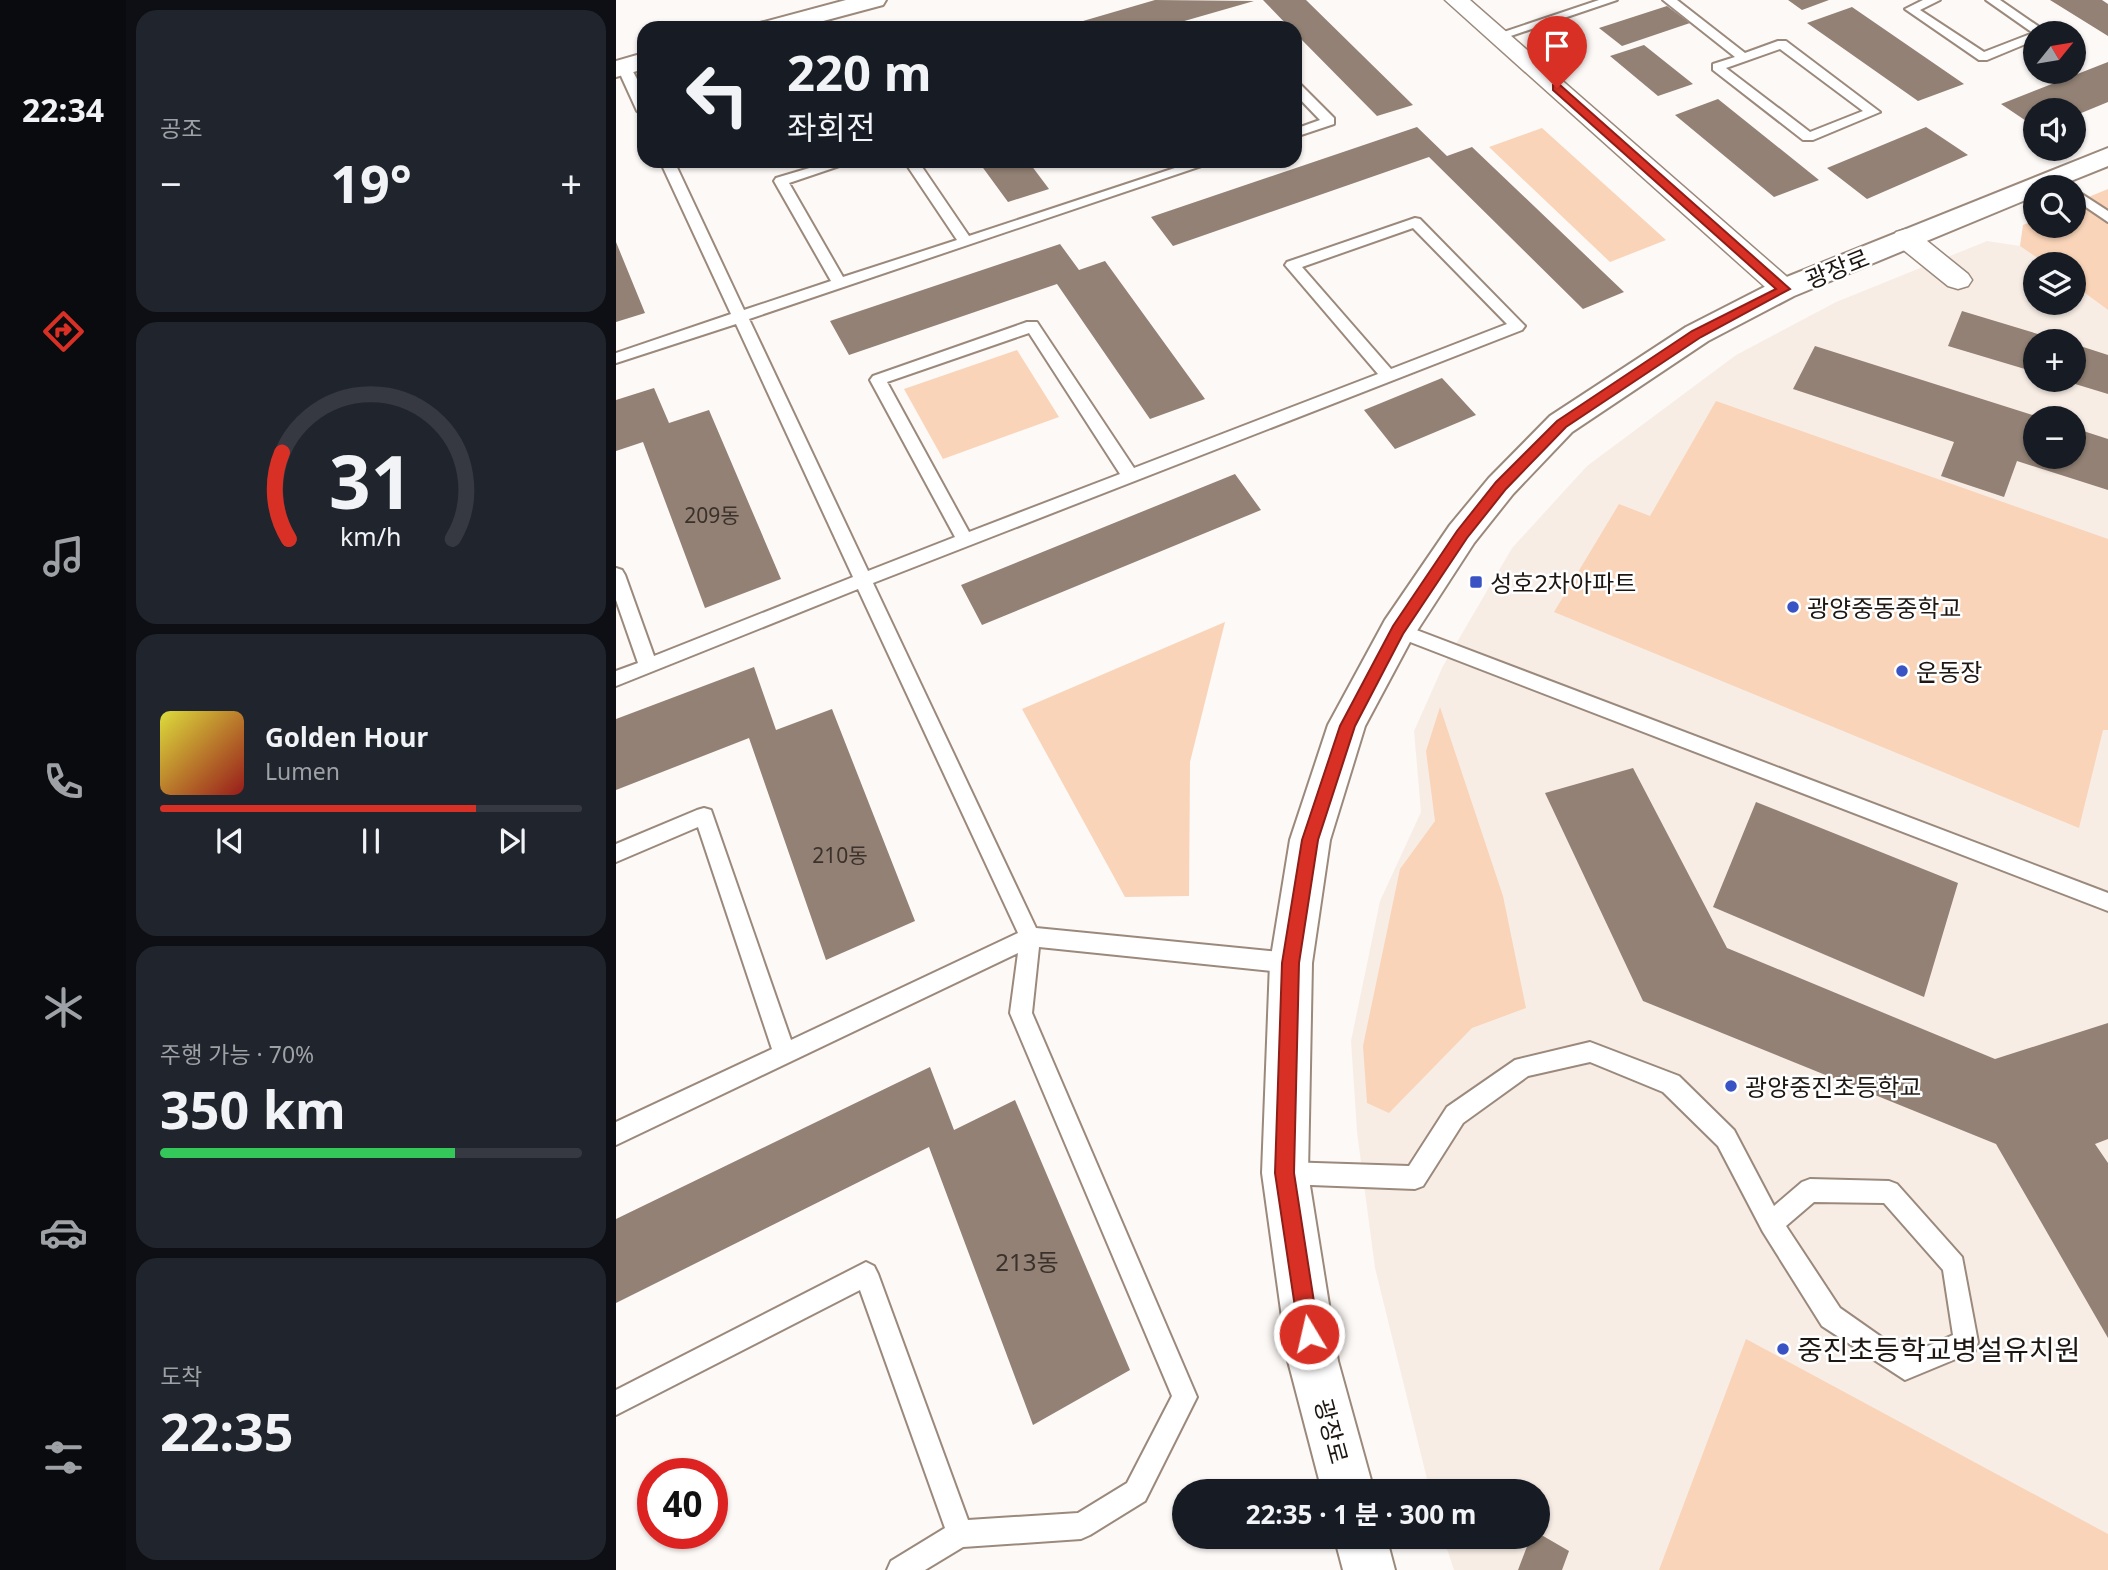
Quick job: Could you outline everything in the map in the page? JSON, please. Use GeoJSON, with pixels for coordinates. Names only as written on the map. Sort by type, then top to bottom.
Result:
{"type":"FeatureCollection","features":[{"type":"Feature","properties":{"kind":"street"},"geometry":{"type":"LineString","coordinates":[[795,21],[874,0]]}},
{"type":"Feature","properties":{"kind":"street"},"geometry":{"type":"LineString","coordinates":[[1456,0],[1784,289]]}},
{"type":"Feature","properties":{"kind":"street","name":"광장로"},"geometry":{"type":"LineString","coordinates":[[2080,175],[2108,156]]}},
{"type":"Feature","properties":{"kind":"street","name":"광장로"},"geometry":{"type":"LineString","coordinates":[[1345,1479],[1313,1361],[1285,1173],[1291,963],[1310,840],[1347,726],[1398,630],[1462,534],[1501,486],[1561,424],[1697,334],[1784,289],[1906,238],[2023,199]]}},
{"type":"Feature","properties":{"kind":"street"},"geometry":{"type":"LineString","coordinates":[[1906,238],[1958,280]]}},
{"type":"Feature","properties":{"kind":"street"},"geometry":{"type":"LineString","coordinates":[[1363,1549],[1369,1570]]}},
{"type":"Feature","properties":{"kind":"lane"},"geometry":{"type":"LineString","coordinates":[[1498,36],[1610,0]]}},
{"type":"Feature","properties":{"kind":"lane"},"geometry":{"type":"LineString","coordinates":[[1669,0],[1743,57]]}},
{"type":"Feature","properties":{"kind":"lane"},"geometry":{"type":"LineString","coordinates":[[1934,0],[1911,9],[1983,57],[2023,41]]}},
{"type":"Feature","properties":{"kind":"lane"},"geometry":{"type":"LineString","coordinates":[[1992,0],[2024,21]]}},
{"type":"Feature","properties":{"kind":"lane"},"geometry":{"type":"LineString","coordinates":[[1782,44],[1873,112],[1808,137],[1717,67],[1743,57],[1782,44]]}},
{"type":"Feature","properties":{"kind":"lane"},"geometry":{"type":"LineString","coordinates":[[628,65],[637,91]]}},
{"type":"Feature","properties":{"kind":"lane"},"geometry":{"type":"LineString","coordinates":[[1302,94],[1329,121],[1302,131]]}},
{"type":"Feature","properties":{"kind":"lane"},"geometry":{"type":"LineString","coordinates":[[670,168],[1030,937],[1021,1013],[1185,1397],[1136,1492],[1081,1527],[960,1534],[900,1570]]}},
{"type":"Feature","properties":{"kind":"lane"},"geometry":{"type":"LineString","coordinates":[[824,168],[780,181],[840,284]]}},
{"type":"Feature","properties":{"kind":"lane"},"geometry":{"type":"LineString","coordinates":[[916,168],[966,242]]}},
{"type":"Feature","properties":{"kind":"lane"},"geometry":{"type":"LineString","coordinates":[[616,358],[1184,168]]}},
{"type":"Feature","properties":{"kind":"lane"},"geometry":{"type":"LineString","coordinates":[[2086,202],[2108,218]]}},
{"type":"Feature","properties":{"kind":"lane"},"geometry":{"type":"LineString","coordinates":[[616,679],[965,540],[1389,376],[1517,326],[1416,222],[1292,265],[1389,376]]}},
{"type":"Feature","properties":{"kind":"lane"},"geometry":{"type":"LineString","coordinates":[[965,540],[877,380],[1032,326],[1130,476]]}},
{"type":"Feature","properties":{"kind":"lane"},"geometry":{"type":"LineString","coordinates":[[616,575],[648,666]]}},
{"type":"Feature","properties":{"kind":"lane"},"geometry":{"type":"LineString","coordinates":[[1398,630],[2108,902]]}},
{"type":"Feature","properties":{"kind":"lane"},"geometry":{"type":"LineString","coordinates":[[616,853],[704,816],[785,1054]]}},
{"type":"Feature","properties":{"kind":"lane"},"geometry":{"type":"LineString","coordinates":[[616,1134],[1030,937],[1291,963]]}},
{"type":"Feature","properties":{"kind":"lane"},"geometry":{"type":"LineString","coordinates":[[1285,1173],[1415,1178],[1455,1115],[1523,1067],[1590,1052],[1671,1084],[1726,1138],[1771,1224],[1831,1317],[1905,1368],[1966,1342],[1954,1265],[1889,1192],[1810,1190],[1771,1224]]}},
{"type":"Feature","properties":{"kind":"lane"},"geometry":{"type":"LineString","coordinates":[[616,1403],[866,1274],[960,1534]]}},
{"type":"Feature","properties":{"kind":"shaded area"},"geometry":{"type":"Polygon","coordinates":[[[1542,128],[1666,240],[1610,262],[1489,147],[1542,128]]]}},
{"type":"Feature","properties":{"kind":"shaded area"},"geometry":{"type":"Polygon","coordinates":[[[2108,189],[2108,310],[2086,294],[2086,252],[2029,252],[2020,246],[2023,225],[2023,238],[2086,238],[2086,198],[2108,189]]]}},
{"type":"Feature","properties":{"kind":"shaded area","name":"광양중진초등학교"},"geometry":{"type":"Polygon","coordinates":[[[1987,241],[2020,246],[2029,252],[2023,252],[2023,315],[2086,315],[2086,294],[2108,310],[2108,1570],[1454,1570],[1447,1549],[1550,1549],[1550,1479],[1427,1479],[1375,1268],[1357,1132],[1351,1041],[1380,901],[1421,812],[1414,731],[1443,666],[1512,548],[1587,466],[1736,355],[1836,302],[1987,241]]]}},
{"type":"Feature","properties":{"kind":"shaded area"},"geometry":{"type":"Polygon","coordinates":[[[1017,350],[1059,417],[943,459],[904,389],[1017,350]]]}},
{"type":"Feature","properties":{"kind":"shaded area","name":"운동장"},"geometry":{"type":"Polygon","coordinates":[[[1716,401],[2108,539],[2108,730],[2103,730],[2079,828],[1554,612],[1619,504],[1650,516],[1716,401]]]}},
{"type":"Feature","properties":{"kind":"shaded area"},"geometry":{"type":"Polygon","coordinates":[[[1225,622],[1190,762],[1189,896],[1125,897],[1022,709],[1225,622]]]}},
{"type":"Feature","properties":{"kind":"shaded area"},"geometry":{"type":"Polygon","coordinates":[[[1440,707],[1503,896],[1526,1008],[1472,1028],[1389,1113],[1367,1103],[1363,1046],[1400,869],[1435,821],[1426,751],[1440,707]]]}},
{"type":"Feature","properties":{"kind":"shaded area"},"geometry":{"type":"Polygon","coordinates":[[[1746,1339],[2108,1534],[2108,1570],[1659,1570],[1746,1339]]]}},
{"type":"Feature","properties":{"kind":"building"},"geometry":{"type":"Polygon","coordinates":[[[1155,0],[1254,1],[1184,21],[1083,21],[1155,0]]]}},
{"type":"Feature","properties":{"kind":"building"},"geometry":{"type":"Polygon","coordinates":[[[1263,0],[1306,0],[1413,105],[1377,116],[1302,40],[1302,21],[1283,21],[1263,0]]]}},
{"type":"Feature","properties":{"kind":"building"},"geometry":{"type":"Polygon","coordinates":[[[1788,0],[1829,0],[1802,10],[1788,0]]]}},
{"type":"Feature","properties":{"kind":"building"},"geometry":{"type":"Polygon","coordinates":[[[2050,0],[2102,0],[2108,4],[2108,36],[2050,0]]]}},
{"type":"Feature","properties":{"kind":"building"},"geometry":{"type":"Polygon","coordinates":[[[1667,6],[1690,23],[1622,46],[1599,28],[1667,6]]]}},
{"type":"Feature","properties":{"kind":"building"},"geometry":{"type":"Polygon","coordinates":[[[1852,7],[1964,84],[1918,101],[1807,23],[1852,7]]]}},
{"type":"Feature","properties":{"kind":"building"},"geometry":{"type":"Polygon","coordinates":[[[1644,45],[1693,84],[1658,96],[1610,56],[1644,45]]]}},
{"type":"Feature","properties":{"kind":"building"},"geometry":{"type":"Polygon","coordinates":[[[2108,62],[2108,102],[2086,111],[2086,98],[2023,98],[2023,119],[2001,104],[2052,84],[2086,84],[2086,71],[2108,62]]]}},
{"type":"Feature","properties":{"kind":"building"},"geometry":{"type":"Polygon","coordinates":[[[1718,99],[1819,180],[1774,197],[1675,115],[1718,99]]]}},
{"type":"Feature","properties":{"kind":"building"},"geometry":{"type":"Polygon","coordinates":[[[1417,127],[1447,156],[1472,147],[1624,292],[1583,309],[1429,157],[1173,246],[1151,217],[1417,127]]]}},
{"type":"Feature","properties":{"kind":"building"},"geometry":{"type":"Polygon","coordinates":[[[1926,127],[1968,155],[1867,199],[1827,168],[1926,127]]]}},
{"type":"Feature","properties":{"kind":"building"},"geometry":{"type":"Polygon","coordinates":[[[983,168],[1033,168],[1049,189],[1008,202],[983,168]]]}},
{"type":"Feature","properties":{"kind":"building"},"geometry":{"type":"Polygon","coordinates":[[[616,242],[645,313],[616,322],[616,242]]]}},
{"type":"Feature","properties":{"kind":"building"},"geometry":{"type":"Polygon","coordinates":[[[1060,244],[1079,270],[1105,261],[1205,399],[1150,419],[1057,284],[849,355],[830,321],[1060,244]]]}},
{"type":"Feature","properties":{"kind":"building"},"geometry":{"type":"Polygon","coordinates":[[[1962,311],[2023,329],[2023,368],[1948,346],[1962,311]]]}},
{"type":"Feature","properties":{"kind":"building"},"geometry":{"type":"Polygon","coordinates":[[[1815,346],[2023,412],[2023,463],[2017,461],[2004,497],[1941,476],[1954,442],[1793,389],[1815,346]]]}},
{"type":"Feature","properties":{"kind":"building"},"geometry":{"type":"Polygon","coordinates":[[[2086,348],[2108,355],[2108,394],[2086,387],[2086,348]]]}},
{"type":"Feature","properties":{"kind":"building"},"geometry":{"type":"Polygon","coordinates":[[[1442,378],[1476,415],[1395,449],[1364,410],[1442,378]]]}},
{"type":"Feature","properties":{"kind":"building"},"geometry":{"type":"Polygon","coordinates":[[[654,388],[669,423],[709,410],[781,579],[705,608],[643,442],[616,451],[616,400],[654,388]]]}},
{"type":"Feature","properties":{"kind":"building"},"geometry":{"type":"Polygon","coordinates":[[[2086,432],[2108,439],[2108,490],[2042,469],[2086,469],[2086,432]]]}},
{"type":"Feature","properties":{"kind":"building"},"geometry":{"type":"Polygon","coordinates":[[[1235,474],[1261,510],[982,625],[961,585],[1235,474]]]}},
{"type":"Feature","properties":{"kind":"building"},"geometry":{"type":"Polygon","coordinates":[[[754,667],[776,730],[832,709],[915,921],[826,960],[749,738],[616,790],[616,719],[754,667]]]}},
{"type":"Feature","properties":{"kind":"building"},"geometry":{"type":"Polygon","coordinates":[[[1633,768],[1727,948],[1995,1059],[2108,1023],[2108,1139],[2095,1144],[2108,1163],[2108,1338],[1996,1144],[1643,1001],[1545,793],[1633,768]]]}},
{"type":"Feature","properties":{"kind":"building"},"geometry":{"type":"Polygon","coordinates":[[[1756,802],[1958,883],[1924,997],[1713,907],[1756,802]]]}},
{"type":"Feature","properties":{"kind":"building"},"geometry":{"type":"Polygon","coordinates":[[[930,1067],[954,1130],[1015,1100],[1130,1370],[1033,1425],[929,1147],[616,1303],[616,1219],[930,1067]]]}},
{"type":"Feature","properties":{"kind":"building"},"geometry":{"type":"Polygon","coordinates":[[[1550,1540],[1569,1551],[1562,1570],[1518,1570],[1526,1549],[1550,1549],[1550,1540]]]}},
{"type":"Feature","properties":{"kind":"place","name":"성호2차아파트"},"geometry":{"type":"Point","coordinates":[1476,582]}},
{"type":"Feature","properties":{"kind":"place","name":"광양중동중학교"},"geometry":{"type":"Point","coordinates":[1793,607]}},
{"type":"Feature","properties":{"kind":"place","name":"운동장"},"geometry":{"type":"Point","coordinates":[1902,671]}},
{"type":"Feature","properties":{"kind":"place","name":"광양중진초등학교"},"geometry":{"type":"Point","coordinates":[1731,1086]}},
{"type":"Feature","properties":{"kind":"place","name":"중진초등학교병설유치원"},"geometry":{"type":"Point","coordinates":[1783,1349]}},
{"type":"Feature","properties":{"kind":"route"},"geometry":{"type":"LineString","coordinates":[[1309,1334],[1285,1173],[1291,963],[1310,840],[1347,726],[1398,630],[1462,534],[1501,486],[1561,424],[1697,334],[1784,289],[1557,88]]}}]}
